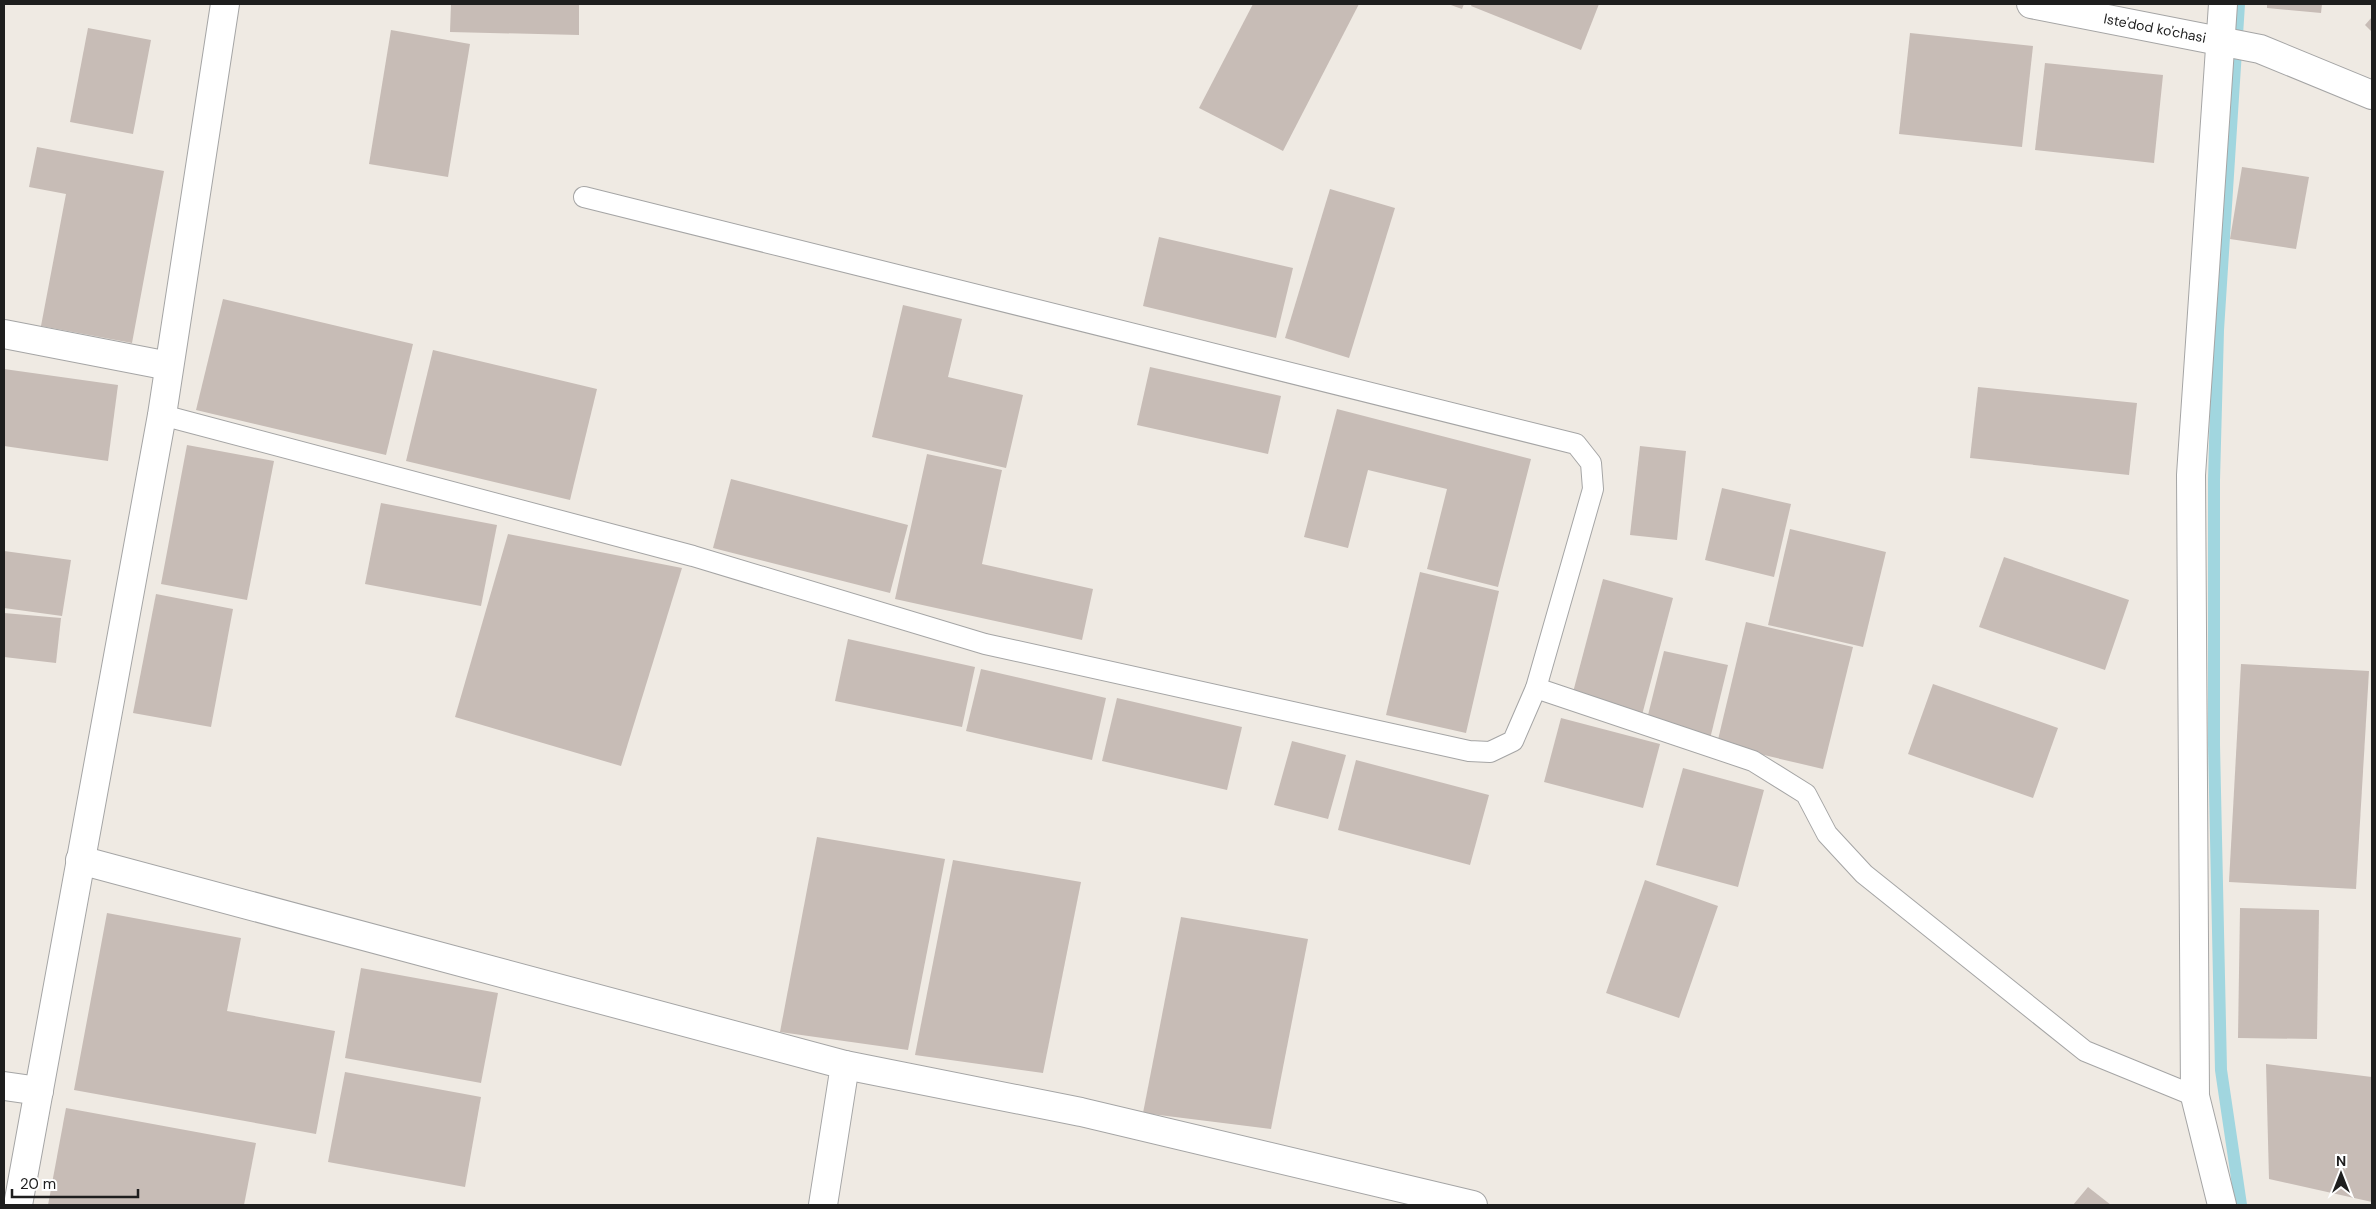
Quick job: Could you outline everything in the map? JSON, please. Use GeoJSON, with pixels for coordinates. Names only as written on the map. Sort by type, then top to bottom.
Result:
{"type":"FeatureCollection","features":[{"type":"Feature","properties":{"kind":"street"},"geometry":{"type":"LineString","coordinates":[[18,1205],[162,415],[225,4]]}},
{"type":"Feature","properties":{"kind":"street","name":"Iste'dod ko'chasi"},"geometry":{"type":"LineString","coordinates":[[2031,4],[2260,49],[2372,95]]}},
{"type":"Feature","properties":{"kind":"street"},"geometry":{"type":"LineString","coordinates":[[2222,1205],[2194,1096],[2191,475],[2223,4]]}},
{"type":"Feature","properties":{"kind":"street"},"geometry":{"type":"LineString","coordinates":[[4,334],[169,366]]}},
{"type":"Feature","properties":{"kind":"street"},"geometry":{"type":"LineString","coordinates":[[80,860],[844,1065],[1081,1112],[1468,1204]]}},
{"type":"Feature","properties":{"kind":"street"},"geometry":{"type":"LineString","coordinates":[[823,1205],[844,1065]]}},
{"type":"Feature","properties":{"kind":"street"},"geometry":{"type":"LineString","coordinates":[[4,1086],[38,1091]]}},
{"type":"Feature","properties":{"kind":"lane"},"geometry":{"type":"LineString","coordinates":[[162,415],[692,556],[985,644],[1469,751],[1490,752],[1513,741],[1536,688],[1593,489],[1591,463],[1576,444],[584,197]]}},
{"type":"Feature","properties":{"kind":"lane"},"geometry":{"type":"LineString","coordinates":[[1536,688],[1753,761],[1806,794],[1828,834],[1864,874],[2085,1051],[2194,1096]]}},
{"type":"Feature","properties":{"kind":"building"},"geometry":{"type":"Polygon","coordinates":[[[451,4],[579,4],[579,35],[450,32],[451,4]]]}},
{"type":"Feature","properties":{"kind":"building"},"geometry":{"type":"Polygon","coordinates":[[[1253,4],[1359,4],[1283,151],[1199,108],[1253,4]]]}},
{"type":"Feature","properties":{"kind":"building"},"geometry":{"type":"Polygon","coordinates":[[[1448,4],[1464,4],[1462,9],[1448,4]]]}},
{"type":"Feature","properties":{"kind":"building"},"geometry":{"type":"Polygon","coordinates":[[[1472,4],[1599,4],[1581,50],[1471,6],[1472,4]]]}},
{"type":"Feature","properties":{"kind":"building"},"geometry":{"type":"Polygon","coordinates":[[[2267,4],[2322,4],[2321,13],[2267,8],[2267,4]]]}},
{"type":"Feature","properties":{"kind":"building"},"geometry":{"type":"Polygon","coordinates":[[[2372,17],[2372,32],[2365,25],[2372,17]]]}},
{"type":"Feature","properties":{"kind":"building"},"geometry":{"type":"Polygon","coordinates":[[[88,28],[151,40],[133,134],[70,122],[88,28]]]}},
{"type":"Feature","properties":{"kind":"building"},"geometry":{"type":"Polygon","coordinates":[[[391,30],[470,44],[448,177],[369,164],[391,30]]]}},
{"type":"Feature","properties":{"kind":"building"},"geometry":{"type":"Polygon","coordinates":[[[1910,33],[2033,46],[2022,147],[1899,134],[1910,33]]]}},
{"type":"Feature","properties":{"kind":"building"},"geometry":{"type":"Polygon","coordinates":[[[2045,63],[2163,75],[2154,163],[2035,150],[2045,63]]]}},
{"type":"Feature","properties":{"kind":"building"},"geometry":{"type":"Polygon","coordinates":[[[37,147],[164,171],[132,343],[41,326],[66,194],[29,187],[37,147]]]}},
{"type":"Feature","properties":{"kind":"building"},"geometry":{"type":"Polygon","coordinates":[[[2242,167],[2309,177],[2296,249],[2230,239],[2242,167]]]}},
{"type":"Feature","properties":{"kind":"building"},"geometry":{"type":"Polygon","coordinates":[[[1330,189],[1395,208],[1349,358],[1285,338],[1330,189]]]}},
{"type":"Feature","properties":{"kind":"building"},"geometry":{"type":"Polygon","coordinates":[[[1159,237],[1293,268],[1276,338],[1143,306],[1159,237]]]}},
{"type":"Feature","properties":{"kind":"building"},"geometry":{"type":"Polygon","coordinates":[[[223,299],[413,344],[386,455],[196,410],[223,299]]]}},
{"type":"Feature","properties":{"kind":"building"},"geometry":{"type":"Polygon","coordinates":[[[903,305],[962,319],[948,377],[1023,395],[1006,468],[872,437],[903,305]]]}},
{"type":"Feature","properties":{"kind":"building"},"geometry":{"type":"Polygon","coordinates":[[[433,350],[597,389],[570,500],[406,461],[433,350]]]}},
{"type":"Feature","properties":{"kind":"building"},"geometry":{"type":"Polygon","coordinates":[[[1150,367],[1281,396],[1268,454],[1137,425],[1150,367]]]}},
{"type":"Feature","properties":{"kind":"building"},"geometry":{"type":"Polygon","coordinates":[[[4,369],[118,385],[108,461],[4,446],[4,369]]]}},
{"type":"Feature","properties":{"kind":"building"},"geometry":{"type":"Polygon","coordinates":[[[1978,387],[2137,403],[2129,475],[1970,458],[1978,387]]]}},
{"type":"Feature","properties":{"kind":"building"},"geometry":{"type":"Polygon","coordinates":[[[1337,409],[1531,459],[1498,587],[1427,569],[1447,489],[1368,470],[1348,548],[1304,537],[1337,409]]]}},
{"type":"Feature","properties":{"kind":"building"},"geometry":{"type":"Polygon","coordinates":[[[187,445],[274,461],[247,600],[161,584],[187,445]]]}},
{"type":"Feature","properties":{"kind":"building"},"geometry":{"type":"Polygon","coordinates":[[[1640,446],[1686,451],[1677,540],[1630,535],[1640,446]]]}},
{"type":"Feature","properties":{"kind":"building"},"geometry":{"type":"Polygon","coordinates":[[[927,454],[1002,470],[982,564],[1093,589],[1082,640],[895,599],[927,454]]]}},
{"type":"Feature","properties":{"kind":"building"},"geometry":{"type":"Polygon","coordinates":[[[731,479],[908,525],[890,593],[713,548],[731,479]]]}},
{"type":"Feature","properties":{"kind":"building"},"geometry":{"type":"Polygon","coordinates":[[[1722,488],[1791,504],[1774,577],[1705,560],[1722,488]]]}},
{"type":"Feature","properties":{"kind":"building"},"geometry":{"type":"Polygon","coordinates":[[[381,503],[497,525],[481,606],[365,584],[381,503]]]}},
{"type":"Feature","properties":{"kind":"building"},"geometry":{"type":"Polygon","coordinates":[[[1790,529],[1886,552],[1863,647],[1768,625],[1790,529]]]}},
{"type":"Feature","properties":{"kind":"building"},"geometry":{"type":"Polygon","coordinates":[[[508,534],[682,568],[621,766],[455,717],[508,534]]]}},
{"type":"Feature","properties":{"kind":"building"},"geometry":{"type":"Polygon","coordinates":[[[4,551],[71,560],[62,616],[4,608],[4,551]]]}},
{"type":"Feature","properties":{"kind":"building"},"geometry":{"type":"Polygon","coordinates":[[[2004,557],[2129,600],[2105,670],[1979,627],[2004,557]]]}},
{"type":"Feature","properties":{"kind":"building"},"geometry":{"type":"Polygon","coordinates":[[[1420,572],[1499,591],[1466,733],[1386,715],[1420,572]]]}},
{"type":"Feature","properties":{"kind":"building"},"geometry":{"type":"Polygon","coordinates":[[[1603,579],[1673,598],[1642,715],[1572,696],[1603,579]]]}},
{"type":"Feature","properties":{"kind":"building"},"geometry":{"type":"Polygon","coordinates":[[[156,594],[233,609],[211,727],[133,713],[156,594]]]}},
{"type":"Feature","properties":{"kind":"building"},"geometry":{"type":"Polygon","coordinates":[[[4,613],[61,618],[56,663],[4,657],[4,613]]]}},
{"type":"Feature","properties":{"kind":"building"},"geometry":{"type":"Polygon","coordinates":[[[1746,622],[1853,647],[1823,769],[1717,744],[1746,622]]]}},
{"type":"Feature","properties":{"kind":"building"},"geometry":{"type":"Polygon","coordinates":[[[848,639],[975,667],[962,727],[835,701],[848,639]]]}},
{"type":"Feature","properties":{"kind":"building"},"geometry":{"type":"Polygon","coordinates":[[[1664,651],[1728,665],[1710,739],[1646,723],[1664,651]]]}},
{"type":"Feature","properties":{"kind":"building"},"geometry":{"type":"Polygon","coordinates":[[[2241,664],[2369,671],[2356,889],[2229,882],[2241,664]]]}},
{"type":"Feature","properties":{"kind":"building"},"geometry":{"type":"Polygon","coordinates":[[[981,669],[1106,698],[1092,760],[966,731],[981,669]]]}},
{"type":"Feature","properties":{"kind":"building"},"geometry":{"type":"Polygon","coordinates":[[[1933,684],[2058,728],[2033,798],[1908,754],[1933,684]]]}},
{"type":"Feature","properties":{"kind":"building"},"geometry":{"type":"Polygon","coordinates":[[[1117,698],[1242,727],[1227,790],[1102,761],[1117,698]]]}},
{"type":"Feature","properties":{"kind":"building"},"geometry":{"type":"Polygon","coordinates":[[[1561,718],[1660,744],[1643,808],[1544,782],[1561,718]]]}},
{"type":"Feature","properties":{"kind":"building"},"geometry":{"type":"Polygon","coordinates":[[[1292,741],[1346,755],[1328,819],[1274,805],[1292,741]]]}},
{"type":"Feature","properties":{"kind":"building"},"geometry":{"type":"Polygon","coordinates":[[[1356,760],[1489,795],[1470,865],[1338,830],[1356,760]]]}},
{"type":"Feature","properties":{"kind":"building"},"geometry":{"type":"Polygon","coordinates":[[[1683,768],[1764,790],[1738,887],[1656,865],[1683,768]]]}},
{"type":"Feature","properties":{"kind":"building"},"geometry":{"type":"Polygon","coordinates":[[[817,837],[945,859],[908,1050],[780,1032],[817,837]]]}},
{"type":"Feature","properties":{"kind":"building"},"geometry":{"type":"Polygon","coordinates":[[[953,860],[1081,882],[1043,1073],[915,1055],[953,860]]]}},
{"type":"Feature","properties":{"kind":"building"},"geometry":{"type":"Polygon","coordinates":[[[1645,880],[1718,906],[1679,1018],[1606,993],[1645,880]]]}},
{"type":"Feature","properties":{"kind":"building"},"geometry":{"type":"Polygon","coordinates":[[[2240,908],[2319,910],[2317,1039],[2238,1038],[2240,908]]]}},
{"type":"Feature","properties":{"kind":"building"},"geometry":{"type":"Polygon","coordinates":[[[107,913],[241,938],[227,1011],[335,1031],[316,1134],[74,1090],[107,913]]]}},
{"type":"Feature","properties":{"kind":"building"},"geometry":{"type":"Polygon","coordinates":[[[1181,917],[1308,939],[1271,1129],[1143,1113],[1181,917]]]}},
{"type":"Feature","properties":{"kind":"building"},"geometry":{"type":"Polygon","coordinates":[[[361,968],[498,993],[481,1083],[345,1058],[361,968]]]}},
{"type":"Feature","properties":{"kind":"building"},"geometry":{"type":"Polygon","coordinates":[[[2266,1064],[2372,1077],[2372,1202],[2269,1179],[2266,1064]]]}},
{"type":"Feature","properties":{"kind":"building"},"geometry":{"type":"Polygon","coordinates":[[[345,1072],[481,1097],[465,1187],[328,1162],[345,1072]]]}},
{"type":"Feature","properties":{"kind":"building"},"geometry":{"type":"Polygon","coordinates":[[[66,1108],[256,1143],[244,1205],[48,1205],[66,1108]]]}},
{"type":"Feature","properties":{"kind":"building"},"geometry":{"type":"Polygon","coordinates":[[[2088,1187],[2111,1205],[2073,1205],[2088,1187]]]}},
{"type":"Feature","properties":{"kind":"waterway"},"geometry":{"type":"LineString","coordinates":[[2239,4],[2218,330],[2214,480],[2214,745],[2221,1070],[2241,1205]]}}]}
